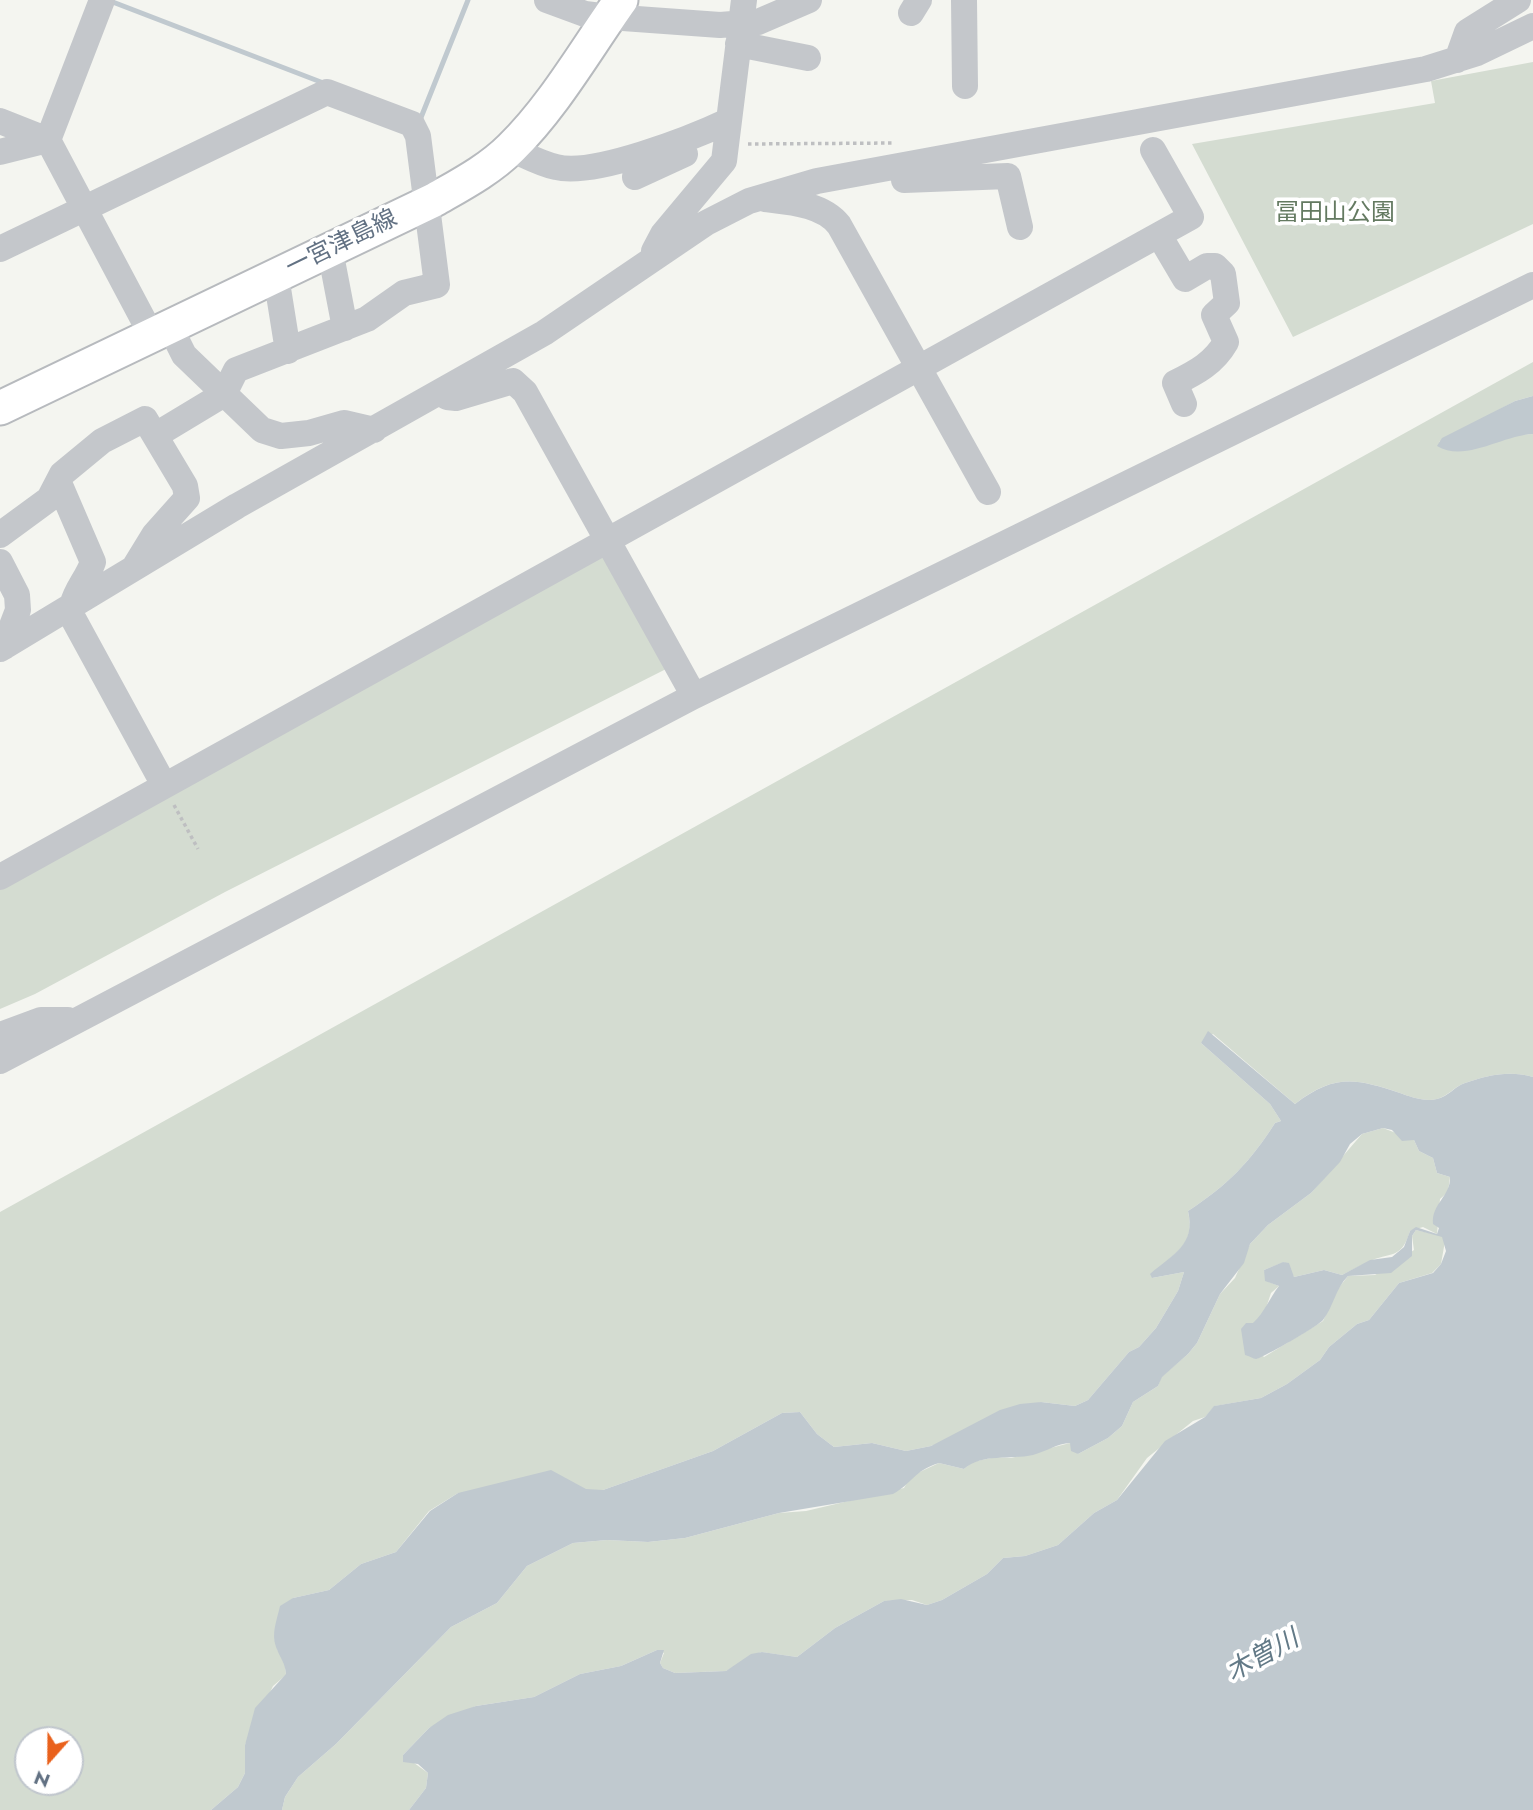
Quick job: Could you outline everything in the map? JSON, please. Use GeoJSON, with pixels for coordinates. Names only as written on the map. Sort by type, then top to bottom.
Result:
{"type":"FeatureCollection","features":[{"type":"Feature","properties":{"kind":"main road","name":"一宮津島線"},"geometry":{"type":"LineString","coordinates":[[0,408],[427,203],[480,173],[510,149],[543,110],[615,9]]}},
{"type":"Feature","properties":{"kind":"street"},"geometry":{"type":"LineString","coordinates":[[48,140],[102,0]]}},
{"type":"Feature","properties":{"kind":"street"},"geometry":{"type":"LineString","coordinates":[[547,0],[585,14],[615,9],[741,23],[758,22],[808,0]]}},
{"type":"Feature","properties":{"kind":"street"},"geometry":{"type":"LineString","coordinates":[[964,0],[965,86]]}},
{"type":"Feature","properties":{"kind":"street"},"geometry":{"type":"LineString","coordinates":[[1457,60],[1467,32],[1518,0]]}},
{"type":"Feature","properties":{"kind":"street"},"geometry":{"type":"LineString","coordinates":[[741,23],[800,63]]}},
{"type":"Feature","properties":{"kind":"street"},"geometry":{"type":"LineString","coordinates":[[650,259],[663,234],[720,169],[741,23]]}},
{"type":"Feature","properties":{"kind":"street"},"geometry":{"type":"LineString","coordinates":[[2,648],[237,506],[544,333],[706,223],[758,198],[817,181],[1426,69],[1457,60],[1533,26]]}},
{"type":"Feature","properties":{"kind":"street"},"geometry":{"type":"LineString","coordinates":[[0,249],[327,92],[412,124],[418,136],[437,285],[404,293],[367,319],[345,328],[278,341],[236,370],[224,394],[156,435]]}},
{"type":"Feature","properties":{"kind":"street"},"geometry":{"type":"LineString","coordinates":[[0,121],[48,140],[84,209],[161,332],[262,430],[281,436],[309,433],[344,423],[374,430]]}},
{"type":"Feature","properties":{"kind":"street"},"geometry":{"type":"LineString","coordinates":[[510,149],[558,168],[599,164],[689,139],[727,132]]}},
{"type":"Feature","properties":{"kind":"street"},"geometry":{"type":"LineString","coordinates":[[635,177],[714,143],[727,132]]}},
{"type":"Feature","properties":{"kind":"street"},"geometry":{"type":"LineString","coordinates":[[0,152],[48,140]]}},
{"type":"Feature","properties":{"kind":"street"},"geometry":{"type":"LineString","coordinates":[[0,877],[1191,217],[1153,150]]}},
{"type":"Feature","properties":{"kind":"street"},"geometry":{"type":"LineString","coordinates":[[859,174],[897,180],[1008,176],[1020,227]]}},
{"type":"Feature","properties":{"kind":"street"},"geometry":{"type":"LineString","coordinates":[[758,198],[794,202],[831,215],[988,492]]}},
{"type":"Feature","properties":{"kind":"street"},"geometry":{"type":"LineString","coordinates":[[1159,235],[1185,279],[1207,266],[1215,266],[1223,274],[1227,303],[1214,314],[1226,342],[1218,357],[1201,370],[1175,383],[1184,404]]}},
{"type":"Feature","properties":{"kind":"street"},"geometry":{"type":"LineString","coordinates":[[330,250],[345,328]]}},
{"type":"Feature","properties":{"kind":"street"},"geometry":{"type":"LineString","coordinates":[[276,276],[278,341]]}},
{"type":"Feature","properties":{"kind":"street"},"geometry":{"type":"LineString","coordinates":[[0,1061],[694,696],[1533,285]]}},
{"type":"Feature","properties":{"kind":"street"},"geometry":{"type":"LineString","coordinates":[[435,396],[456,398],[513,381],[525,392],[694,696]]}},
{"type":"Feature","properties":{"kind":"street"},"geometry":{"type":"LineString","coordinates":[[0,535],[49,499],[60,483],[62,474],[102,441],[145,419],[185,486],[187,498],[154,535],[134,569]]}},
{"type":"Feature","properties":{"kind":"street"},"geometry":{"type":"LineString","coordinates":[[60,483],[93,562],[88,576],[75,592],[70,608],[164,785]]}},
{"type":"Feature","properties":{"kind":"street"},"geometry":{"type":"LineString","coordinates":[[0,562],[17,596],[18,610],[2,648]]}},
{"type":"Feature","properties":{"kind":"street"},"geometry":{"type":"LineString","coordinates":[[0,1035],[41,1020],[76,1020]]}},
{"type":"Feature","properties":{"kind":"path"},"geometry":{"type":"LineString","coordinates":[[727,132],[903,143]]}},
{"type":"Feature","properties":{"kind":"path"},"geometry":{"type":"LineString","coordinates":[[164,785],[198,849]]}},
{"type":"Feature","properties":{"kind":"green space","name":"冨田山公園"},"geometry":{"type":"Polygon","coordinates":[[[1533,62],[1533,224],[1293,337],[1192,144],[1435,103],[1431,81],[1533,62]]]}},
{"type":"Feature","properties":{"kind":"green space"},"geometry":{"type":"Polygon","coordinates":[[[1533,362],[1533,396],[1515,401],[1439,442],[1486,445],[1515,435],[1533,434],[1533,1077],[1516,1074],[1490,1076],[1461,1084],[1441,1098],[1432,1100],[1370,1084],[1333,1083],[1295,1104],[1213,1034],[1201,1043],[1270,1104],[1281,1121],[1275,1123],[1237,1172],[1188,1211],[1190,1224],[1185,1242],[1152,1278],[1184,1272],[1178,1291],[1156,1328],[1139,1347],[1129,1352],[1088,1400],[1075,1406],[1041,1402],[931,1446],[906,1451],[872,1443],[834,1447],[817,1434],[800,1412],[782,1413],[713,1451],[603,1490],[458,1493],[429,1511],[396,1552],[361,1564],[329,1590],[293,1598],[277,1649],[285,1662],[286,1675],[273,1686],[245,1745],[245,1773],[238,1787],[211,1810],[0,1810],[0,1212],[1533,362]]]}},
{"type":"Feature","properties":{"kind":"green space"},"geometry":{"type":"Polygon","coordinates":[[[605,547],[670,667],[225,892],[35,994],[0,1009],[0,883],[605,547]]]}},
{"type":"Feature","properties":{"kind":"green space"},"geometry":{"type":"Polygon","coordinates":[[[1383,1128],[1414,1140],[1419,1151],[1433,1158],[1437,1173],[1450,1177],[1448,1192],[1440,1199],[1437,1234],[1423,1227],[1410,1231],[1399,1251],[1342,1275],[1324,1270],[1294,1277],[1284,1262],[1264,1270],[1269,1282],[1279,1286],[1271,1293],[1265,1311],[1244,1337],[1264,1357],[1323,1321],[1337,1290],[1348,1276],[1375,1275],[1414,1250],[1412,1236],[1416,1230],[1442,1236],[1445,1241],[1441,1264],[1432,1273],[1399,1283],[1369,1320],[1357,1324],[1329,1347],[1320,1360],[1287,1384],[1261,1398],[1215,1406],[1205,1417],[1193,1421],[1147,1458],[1117,1500],[1094,1513],[1058,1545],[1025,1556],[1003,1558],[987,1574],[942,1600],[927,1605],[912,1600],[884,1601],[835,1628],[797,1657],[761,1652],[726,1671],[675,1673],[663,1668],[660,1663],[664,1653],[657,1650],[621,1666],[580,1674],[534,1697],[476,1706],[429,1728],[403,1755],[428,1773],[426,1788],[409,1810],[282,1810],[285,1797],[298,1777],[336,1744],[451,1627],[497,1603],[527,1566],[573,1543],[607,1540],[648,1542],[685,1538],[779,1513],[806,1511],[904,1488],[911,1476],[939,1463],[964,1469],[972,1462],[996,1457],[1011,1458],[1070,1443],[1078,1454],[1108,1438],[1122,1426],[1133,1402],[1158,1386],[1161,1377],[1197,1343],[1220,1294],[1235,1278],[1250,1244],[1268,1225],[1311,1193],[1362,1134],[1383,1128]]]}},
{"type":"Feature","properties":{"kind":"water"},"geometry":{"type":"Polygon","coordinates":[[[1533,396],[1533,434],[1472,450],[1448,450],[1437,446],[1442,438],[1515,401],[1533,396]]]}},
{"type":"Feature","properties":{"kind":"water","name":"木曽川"},"geometry":{"type":"Polygon","coordinates":[[[1208,1031],[1295,1104],[1333,1083],[1370,1084],[1432,1100],[1441,1098],[1461,1084],[1490,1076],[1516,1074],[1533,1077],[1533,1810],[409,1810],[426,1788],[428,1773],[418,1764],[403,1762],[403,1755],[429,1728],[448,1715],[476,1706],[534,1697],[580,1674],[621,1666],[657,1650],[664,1650],[660,1663],[663,1668],[675,1673],[726,1671],[751,1654],[762,1652],[797,1657],[835,1628],[884,1601],[901,1599],[927,1605],[942,1600],[987,1574],[1003,1558],[1025,1556],[1058,1545],[1094,1513],[1117,1500],[1165,1441],[1205,1417],[1214,1406],[1261,1398],[1287,1384],[1320,1360],[1329,1347],[1357,1324],[1369,1320],[1399,1283],[1433,1273],[1441,1264],[1446,1251],[1442,1237],[1416,1230],[1412,1236],[1412,1256],[1391,1273],[1348,1276],[1323,1320],[1260,1358],[1245,1355],[1241,1329],[1246,1323],[1253,1323],[1257,1319],[1279,1286],[1265,1281],[1264,1270],[1283,1262],[1289,1263],[1294,1277],[1324,1270],[1342,1275],[1370,1260],[1392,1257],[1404,1247],[1410,1231],[1416,1227],[1437,1234],[1439,1228],[1433,1224],[1433,1217],[1447,1190],[1450,1177],[1437,1173],[1433,1158],[1419,1151],[1414,1140],[1402,1141],[1392,1130],[1383,1128],[1362,1134],[1350,1144],[1340,1162],[1311,1193],[1268,1225],[1250,1244],[1244,1263],[1220,1294],[1197,1343],[1162,1377],[1158,1386],[1133,1402],[1122,1426],[1108,1438],[1078,1454],[1071,1451],[1070,1443],[1033,1455],[979,1461],[964,1469],[939,1463],[918,1473],[893,1494],[779,1513],[685,1538],[648,1542],[607,1540],[573,1543],[527,1566],[497,1603],[451,1627],[336,1744],[298,1777],[285,1797],[282,1810],[211,1810],[238,1787],[245,1773],[245,1745],[255,1708],[286,1674],[274,1637],[280,1606],[293,1598],[329,1590],[361,1564],[396,1552],[430,1511],[458,1493],[551,1470],[586,1489],[603,1490],[713,1451],[782,1413],[800,1412],[817,1434],[834,1447],[872,1443],[906,1451],[931,1446],[1000,1410],[1020,1404],[1041,1402],[1075,1406],[1088,1400],[1129,1352],[1139,1347],[1156,1328],[1178,1291],[1184,1272],[1152,1278],[1150,1274],[1186,1241],[1190,1223],[1188,1211],[1237,1172],[1275,1123],[1281,1121],[1270,1104],[1201,1043],[1208,1031]]]}},
{"type":"Feature","properties":{"kind":"waterway"},"geometry":{"type":"LineString","coordinates":[[420,120],[468,0]]}},
{"type":"Feature","properties":{"kind":"waterway"},"geometry":{"type":"LineString","coordinates":[[110,1],[326,84]]}}]}
